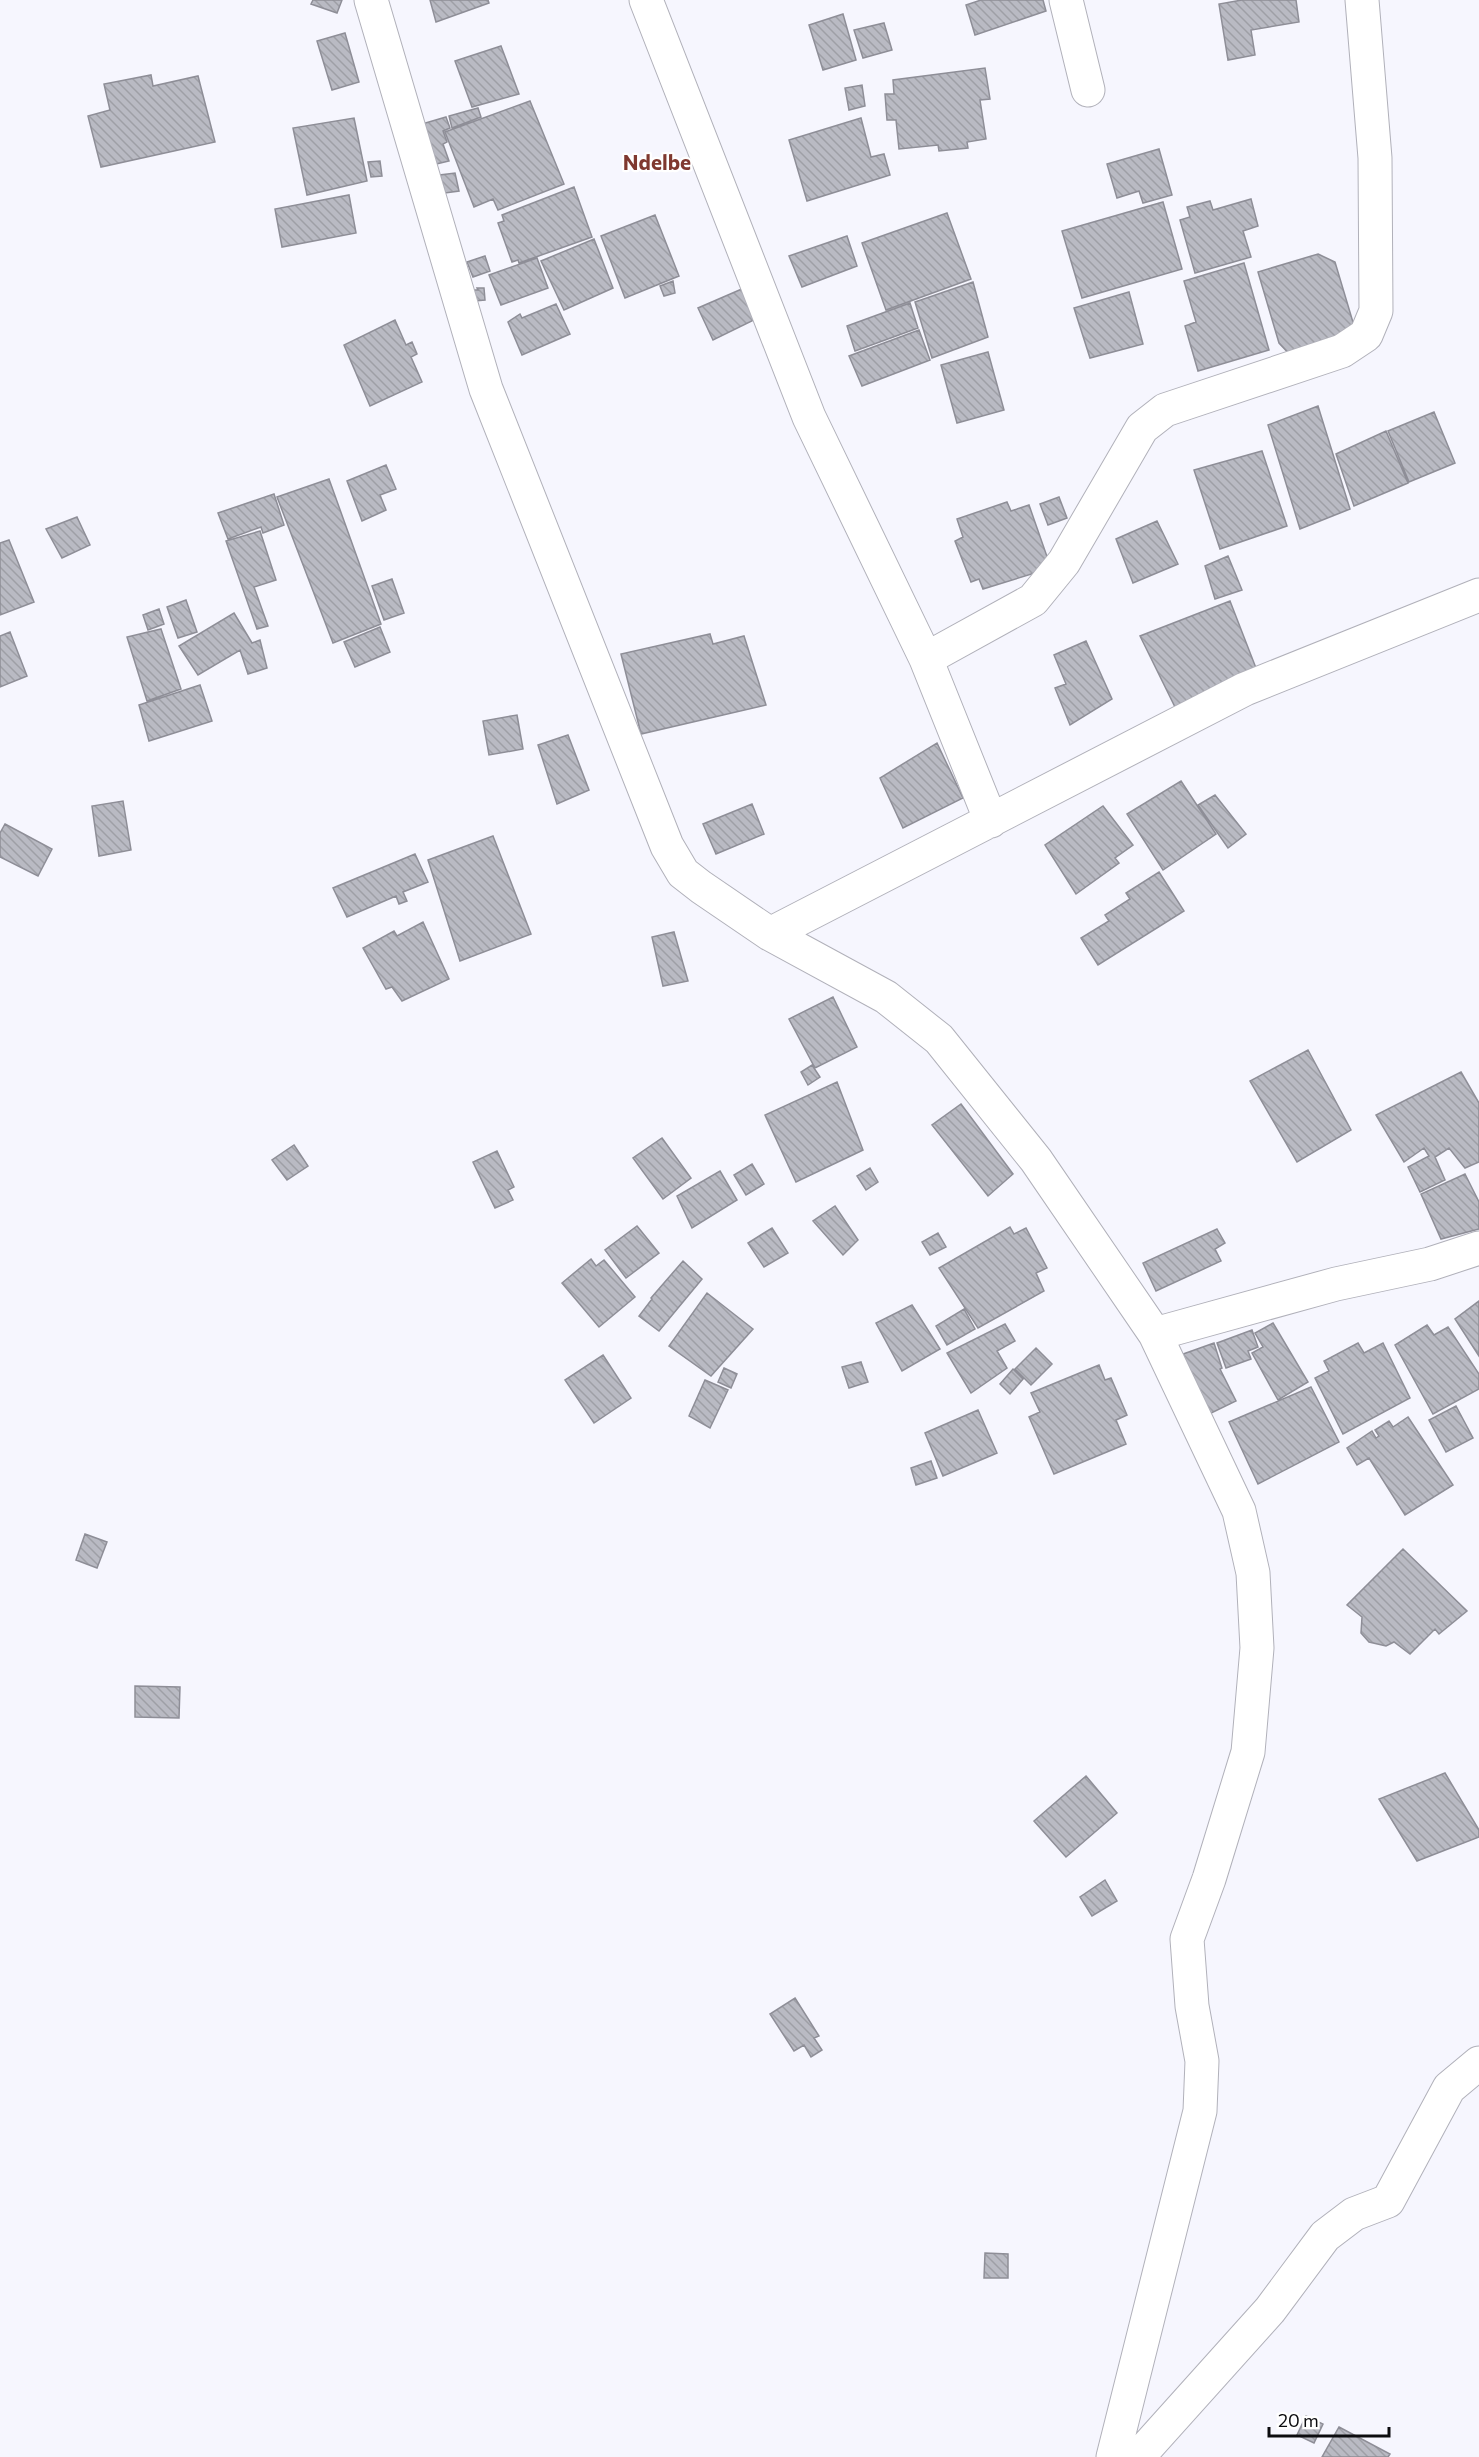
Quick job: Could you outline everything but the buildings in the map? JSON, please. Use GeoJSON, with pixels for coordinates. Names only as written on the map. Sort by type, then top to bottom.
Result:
{"type":"FeatureCollection","features":[{"type":"Feature","properties":{"kind":"street"},"geometry":{"type":"LineString","coordinates":[[371,0],[486,389],[667,846],[682,873],[770,934],[886,997],[939,1039],[1036,1160],[1155,1334],[1239,1511],[1253,1573],[1257,1648],[1248,1752],[1209,1879],[1187,1939],[1192,2006],[1202,2061],[1200,2111],[1113,2457]]}},
{"type":"Feature","properties":{"kind":"street"},"geometry":{"type":"LineString","coordinates":[[646,0],[809,417],[926,659],[991,821]]}},
{"type":"Feature","properties":{"kind":"street"},"geometry":{"type":"LineString","coordinates":[[1066,0],[1088,90]]}},
{"type":"Feature","properties":{"kind":"street"},"geometry":{"type":"LineString","coordinates":[[926,659],[1033,600],[1064,562],[1142,428],[1165,410],[1342,351],[1366,335],[1376,311],[1375,158],[1362,0]]}},
{"type":"Feature","properties":{"kind":"street"},"geometry":{"type":"LineString","coordinates":[[770,934],[1245,689],[1479,595]]}},
{"type":"Feature","properties":{"kind":"street"},"geometry":{"type":"LineString","coordinates":[[1155,1334],[1336,1284],[1430,1264],[1479,1248]]}},
{"type":"Feature","properties":{"kind":"street"},"geometry":{"type":"LineString","coordinates":[[1138,2457],[1270,2310],[1325,2236],[1354,2214],[1388,2201],[1449,2088],[1479,2063]]}},
{"type":"Feature","properties":{"kind":"district","name":"Ndelbe"},"geometry":{"type":"Point","coordinates":[657,161]}}]}
